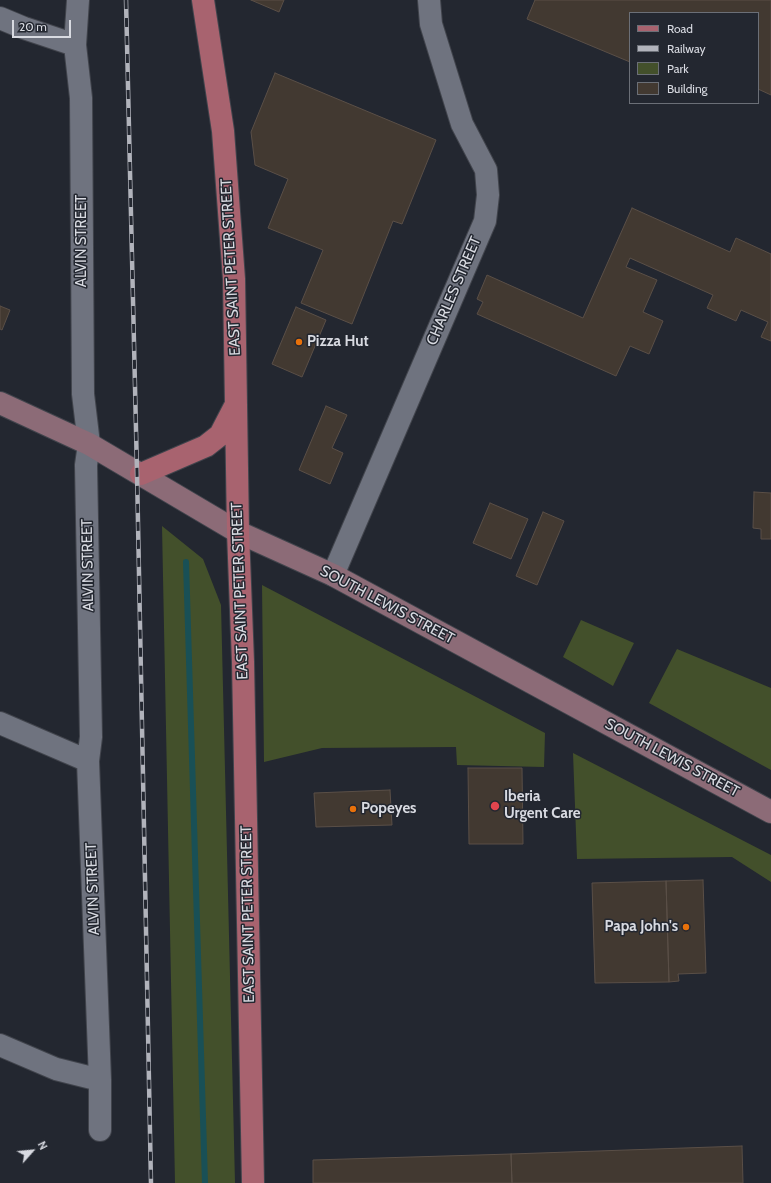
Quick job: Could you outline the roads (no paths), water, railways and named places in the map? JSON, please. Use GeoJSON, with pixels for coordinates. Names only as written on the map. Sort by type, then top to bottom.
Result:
{"type":"FeatureCollection","features":[{"type":"Feature","properties":{"kind":"main road","name":"EAST SAINT PETER STREET"},"geometry":{"type":"LineString","coordinates":[[203,0],[223,131],[234,279],[238,532],[243,670],[253,1183]]}},
{"type":"Feature","properties":{"kind":"main road","name":"SOUTH LEWIS STREET"},"geometry":{"type":"LineString","coordinates":[[0,403],[88,444],[238,532],[332,575],[771,812]]}},
{"type":"Feature","properties":{"kind":"main road"},"geometry":{"type":"LineString","coordinates":[[141,474],[206,446],[220,435],[236,405]]}},
{"type":"Feature","properties":{"kind":"street","name":"ALVIN STREET"},"geometry":{"type":"LineString","coordinates":[[78,0],[76,45],[81,98],[83,394],[88,444],[86,465],[90,736],[88,760],[100,1080],[100,1130]]}},
{"type":"Feature","properties":{"kind":"street","name":"CHARLES STREET"},"geometry":{"type":"LineString","coordinates":[[332,575],[485,221],[488,195],[486,170],[462,124],[431,24],[429,0]]}},
{"type":"Feature","properties":{"kind":"street"},"geometry":{"type":"LineString","coordinates":[[0,18],[24,28],[76,45]]}},
{"type":"Feature","properties":{"kind":"street"},"geometry":{"type":"LineString","coordinates":[[0,723],[88,760]]}},
{"type":"Feature","properties":{"kind":"street"},"geometry":{"type":"LineString","coordinates":[[0,1045],[56,1069],[100,1080]]}},
{"type":"Feature","properties":{"kind":"waterway"},"geometry":{"type":"LineString","coordinates":[[186,562],[205,1183]]}},
{"type":"Feature","properties":{"kind":"railway"},"geometry":{"type":"LineString","coordinates":[[126,0],[151,1183]]}},
{"type":"Feature","properties":{"kind":"place","name":"Pizza Hut"},"geometry":{"type":"Point","coordinates":[299,342]}},
{"type":"Feature","properties":{"kind":"place","name":"Iberia Urgent Care"},"geometry":{"type":"Point","coordinates":[495,806]}},
{"type":"Feature","properties":{"kind":"place","name":"Popeyes"},"geometry":{"type":"Point","coordinates":[353,809]}},
{"type":"Feature","properties":{"kind":"place","name":"Papa John's"},"geometry":{"type":"Point","coordinates":[686,927]}}]}
